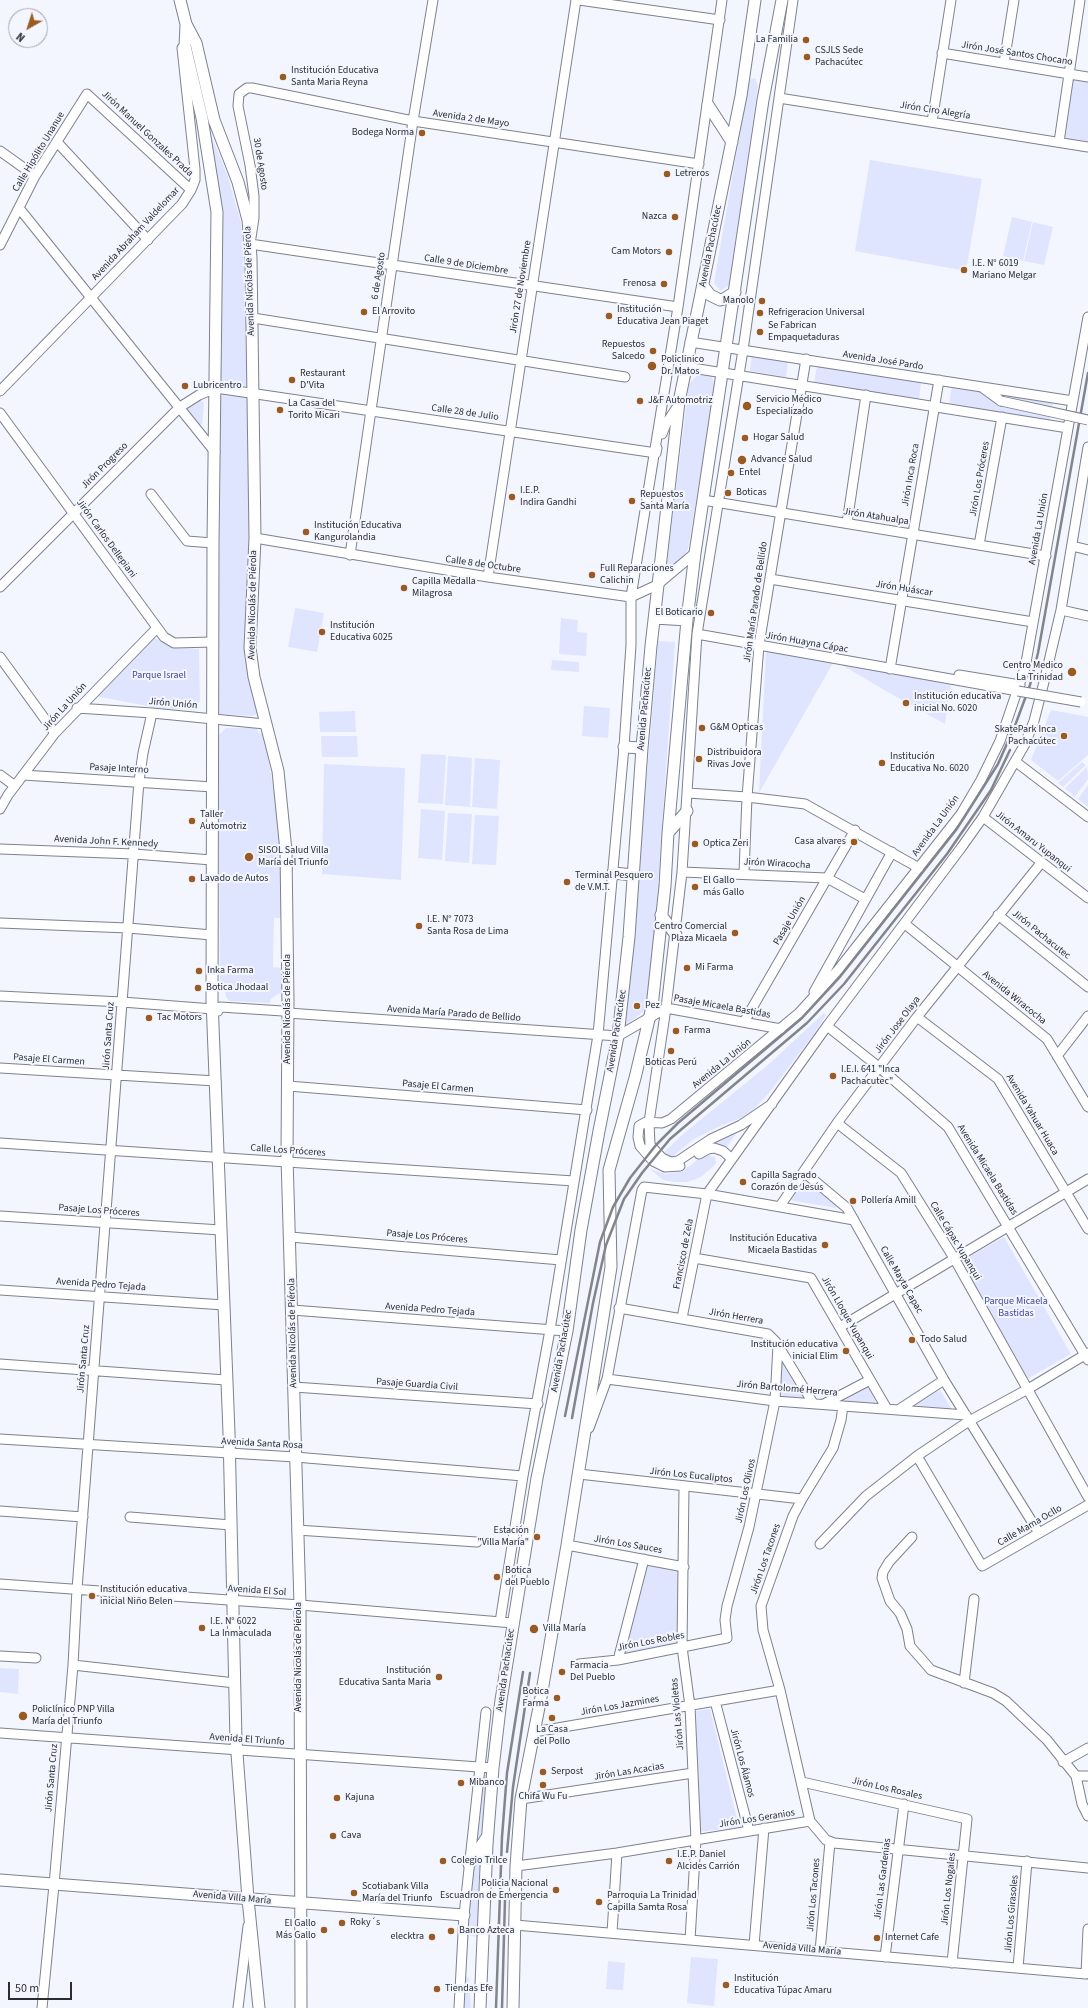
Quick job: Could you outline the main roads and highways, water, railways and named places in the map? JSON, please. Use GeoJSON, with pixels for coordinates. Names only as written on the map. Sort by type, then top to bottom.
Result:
{"type":"FeatureCollection","features":[{"type":"Feature","properties":{"kind":"main road","name":"Avenida Pachacútec"},"geometry":{"type":"LineString","coordinates":[[480,2008],[488,1836],[493,1768],[513,1623],[537,1478],[566,1331],[598,1131],[618,1036],[629,937],[642,748],[657,584],[679,402],[690,342],[703,286],[732,142],[748,54],[755,0]]}},
{"type":"Feature","properties":{"kind":"main road","name":"Avenida Pachacútec"},"geometry":{"type":"LineString","coordinates":[[748,54],[763,0]]}},
{"type":"Feature","properties":{"kind":"main road"},"geometry":{"type":"LineString","coordinates":[[770,64],[775,0]]}},
{"type":"Feature","properties":{"kind":"main road"},"geometry":{"type":"LineString","coordinates":[[513,2008],[516,1866],[521,1799],[567,1545],[611,1268],[610,1170],[650,1017],[661,915],[687,620],[695,553],[770,64],[782,0]]}},
{"type":"Feature","properties":{"kind":"main road","name":"Avenida Nicolás de Piérola"},"geometry":{"type":"LineString","coordinates":[[181,3],[186,24],[196,43],[214,120],[238,182],[248,220],[250,244],[254,392],[255,538],[250,648],[254,676],[278,771],[286,851],[288,1163],[300,1605],[299,1755],[301,2008]]}},
{"type":"Feature","properties":{"kind":"main road","name":"Avenida Nicolás de Piérola"},"geometry":{"type":"LineString","coordinates":[[186,24],[185,46],[202,118],[217,212],[213,543],[213,1009],[229,1454],[237,1750],[249,1913],[259,2008]]}},
{"type":"Feature","properties":{"kind":"main road"},"geometry":{"type":"LineString","coordinates":[[708,105],[732,142]]}},
{"type":"Feature","properties":{"kind":"main road"},"geometry":{"type":"LineString","coordinates":[[703,286],[710,295],[720,300],[735,292]]}},
{"type":"Feature","properties":{"kind":"main road"},"geometry":{"type":"LineString","coordinates":[[654,618],[687,620]]}},
{"type":"Feature","properties":{"kind":"main road"},"geometry":{"type":"LineString","coordinates":[[624,747],[642,748]]}},
{"type":"Feature","properties":{"kind":"main road"},"geometry":{"type":"LineString","coordinates":[[668,833],[687,811]]}},
{"type":"Feature","properties":{"kind":"main road"},"geometry":{"type":"LineString","coordinates":[[613,873],[634,875]]}},
{"type":"Feature","properties":{"kind":"main road"},"geometry":{"type":"LineString","coordinates":[[661,915],[676,935]]}},
{"type":"Feature","properties":{"kind":"main road"},"geometry":{"type":"LineString","coordinates":[[469,1864],[488,1836]]}},
{"type":"Feature","properties":{"kind":"main road","name":"Avenida Villa María"},"geometry":{"type":"LineString","coordinates":[[0,1880],[300,1904],[464,1915]]}},
{"type":"Feature","properties":{"kind":"railway"},"geometry":{"type":"LineString","coordinates":[[565,1416],[600,1242],[613,1207],[630,1178],[656,1145],[678,1123],[802,1018],[839,978],[956,830],[998,764],[1016,723],[1030,685],[1038,653],[1088,373]]}},
{"type":"Feature","properties":{"kind":"railway"},"geometry":{"type":"LineString","coordinates":[[572,1418],[593,1303],[606,1245],[624,1199],[642,1173],[670,1139],[807,1023],[844,984],[947,854],[991,790],[1010,750]]}},
{"type":"Feature","properties":{"kind":"railway"},"geometry":{"type":"LineString","coordinates":[[496,2008],[502,1837],[507,1773],[523,1672]]}},
{"type":"Feature","properties":{"kind":"railway"},"geometry":{"type":"LineString","coordinates":[[507,1852],[513,1787],[530,1673]]}},
{"type":"Feature","properties":{"kind":"railway"},"geometry":{"type":"LineString","coordinates":[[502,2008],[505,1900]]}},
{"type":"Feature","properties":{"kind":"place","name":"La Familia"},"geometry":{"type":"Point","coordinates":[806,40]}},
{"type":"Feature","properties":{"kind":"place","name":"CSJLS Sede Pachacútec"},"geometry":{"type":"Point","coordinates":[807,57]}},
{"type":"Feature","properties":{"kind":"place","name":"Institución Educativa Santa Maria Reyna"},"geometry":{"type":"Point","coordinates":[283,77]}},
{"type":"Feature","properties":{"kind":"place","name":"Bodega Norma"},"geometry":{"type":"Point","coordinates":[422,133]}},
{"type":"Feature","properties":{"kind":"place","name":"Letreros"},"geometry":{"type":"Point","coordinates":[667,174]}},
{"type":"Feature","properties":{"kind":"place","name":"Nazca"},"geometry":{"type":"Point","coordinates":[675,217]}},
{"type":"Feature","properties":{"kind":"place","name":"Cam Motors"},"geometry":{"type":"Point","coordinates":[669,252]}},
{"type":"Feature","properties":{"kind":"place","name":"I.E. N° 6019 Mariano Melgar"},"geometry":{"type":"Point","coordinates":[964,270]}},
{"type":"Feature","properties":{"kind":"place","name":"Frenosa"},"geometry":{"type":"Point","coordinates":[664,284]}},
{"type":"Feature","properties":{"kind":"place","name":"Manolo"},"geometry":{"type":"Point","coordinates":[762,301]}},
{"type":"Feature","properties":{"kind":"place","name":"El Arrovito"},"geometry":{"type":"Point","coordinates":[364,312]}},
{"type":"Feature","properties":{"kind":"place","name":"Refrigeracion Universal"},"geometry":{"type":"Point","coordinates":[760,313]}},
{"type":"Feature","properties":{"kind":"place","name":"Institución Educativa Jean Piaget"},"geometry":{"type":"Point","coordinates":[609,316]}},
{"type":"Feature","properties":{"kind":"place","name":"Se Fabrican Empaquetaduras"},"geometry":{"type":"Point","coordinates":[760,332]}},
{"type":"Feature","properties":{"kind":"place","name":"Repuestos Salcedo"},"geometry":{"type":"Point","coordinates":[653,351]}},
{"type":"Feature","properties":{"kind":"place","name":"Policlinico Dr. Matos"},"geometry":{"type":"Point","coordinates":[652,366]}},
{"type":"Feature","properties":{"kind":"place","name":"Restaurant D'Vita"},"geometry":{"type":"Point","coordinates":[292,380]}},
{"type":"Feature","properties":{"kind":"place","name":"Lubricentro"},"geometry":{"type":"Point","coordinates":[185,386]}},
{"type":"Feature","properties":{"kind":"place","name":"J&F Automotriz"},"geometry":{"type":"Point","coordinates":[640,401]}},
{"type":"Feature","properties":{"kind":"place","name":"Servicio Médico Especializado"},"geometry":{"type":"Point","coordinates":[747,406]}},
{"type":"Feature","properties":{"kind":"place","name":"La Casa del Torito Micari"},"geometry":{"type":"Point","coordinates":[280,410]}},
{"type":"Feature","properties":{"kind":"place","name":"Hogar Salud"},"geometry":{"type":"Point","coordinates":[745,438]}},
{"type":"Feature","properties":{"kind":"place","name":"Advance Salud"},"geometry":{"type":"Point","coordinates":[742,460]}},
{"type":"Feature","properties":{"kind":"place","name":"Entel"},"geometry":{"type":"Point","coordinates":[731,473]}},
{"type":"Feature","properties":{"kind":"place","name":"Boticas"},"geometry":{"type":"Point","coordinates":[728,493]}},
{"type":"Feature","properties":{"kind":"place","name":"I.E.P. Indira Gandhi"},"geometry":{"type":"Point","coordinates":[512,497]}},
{"type":"Feature","properties":{"kind":"place","name":"Repuestos Santa María"},"geometry":{"type":"Point","coordinates":[632,501]}},
{"type":"Feature","properties":{"kind":"place","name":"Institución Educativa Kangurolandia"},"geometry":{"type":"Point","coordinates":[306,532]}},
{"type":"Feature","properties":{"kind":"place","name":"Full Reparaciones Calichin"},"geometry":{"type":"Point","coordinates":[592,575]}},
{"type":"Feature","properties":{"kind":"place","name":"Capilla Medalla Milagrosa"},"geometry":{"type":"Point","coordinates":[404,588]}},
{"type":"Feature","properties":{"kind":"place","name":"El Boticario"},"geometry":{"type":"Point","coordinates":[711,613]}},
{"type":"Feature","properties":{"kind":"place","name":"Institución Educativa 6025"},"geometry":{"type":"Point","coordinates":[322,632]}},
{"type":"Feature","properties":{"kind":"place","name":"Centro Medico La Trinidad"},"geometry":{"type":"Point","coordinates":[1072,672]}},
{"type":"Feature","properties":{"kind":"place","name":"Institución educativa inicial No. 6020"},"geometry":{"type":"Point","coordinates":[906,703]}},
{"type":"Feature","properties":{"kind":"place","name":"G&M Opticas"},"geometry":{"type":"Point","coordinates":[702,728]}},
{"type":"Feature","properties":{"kind":"place","name":"SkatePark Inca Pachacútec"},"geometry":{"type":"Point","coordinates":[1064,736]}},
{"type":"Feature","properties":{"kind":"place","name":"Distribuidora Rivas Jove"},"geometry":{"type":"Point","coordinates":[699,759]}},
{"type":"Feature","properties":{"kind":"place","name":"Institución Educativa No. 6020"},"geometry":{"type":"Point","coordinates":[882,763]}},
{"type":"Feature","properties":{"kind":"place","name":"Taller Automotriz"},"geometry":{"type":"Point","coordinates":[192,821]}},
{"type":"Feature","properties":{"kind":"place","name":"Casa alvares"},"geometry":{"type":"Point","coordinates":[854,842]}},
{"type":"Feature","properties":{"kind":"place","name":"Optica Zeri"},"geometry":{"type":"Point","coordinates":[695,844]}},
{"type":"Feature","properties":{"kind":"place","name":"SISOL Salud Villa María del Triunfo"},"geometry":{"type":"Point","coordinates":[249,857]}},
{"type":"Feature","properties":{"kind":"place","name":"Lavado de Autos"},"geometry":{"type":"Point","coordinates":[192,879]}},
{"type":"Feature","properties":{"kind":"place","name":"Terminal Pesquero de V.M.T."},"geometry":{"type":"Point","coordinates":[567,882]}},
{"type":"Feature","properties":{"kind":"place","name":"El Gallo más Gallo"},"geometry":{"type":"Point","coordinates":[695,887]}},
{"type":"Feature","properties":{"kind":"place","name":"I.E. N° 7073 Santa Rosa de Lima"},"geometry":{"type":"Point","coordinates":[419,926]}},
{"type":"Feature","properties":{"kind":"place","name":"Centro Comercial Plaza Micaela"},"geometry":{"type":"Point","coordinates":[735,933]}},
{"type":"Feature","properties":{"kind":"place","name":"Mi Farma"},"geometry":{"type":"Point","coordinates":[687,968]}},
{"type":"Feature","properties":{"kind":"place","name":"Inka Farma"},"geometry":{"type":"Point","coordinates":[199,971]}},
{"type":"Feature","properties":{"kind":"place","name":"Botica Jhodaal"},"geometry":{"type":"Point","coordinates":[198,988]}},
{"type":"Feature","properties":{"kind":"place","name":"Pez"},"geometry":{"type":"Point","coordinates":[637,1006]}},
{"type":"Feature","properties":{"kind":"place","name":"Tac Motors"},"geometry":{"type":"Point","coordinates":[149,1018]}},
{"type":"Feature","properties":{"kind":"place","name":"Farma"},"geometry":{"type":"Point","coordinates":[676,1031]}},
{"type":"Feature","properties":{"kind":"place","name":"Boticas Perú"},"geometry":{"type":"Point","coordinates":[671,1051]}},
{"type":"Feature","properties":{"kind":"place","name":"I.E.I. 641 \"Inca Pachacutec\""},"geometry":{"type":"Point","coordinates":[833,1076]}},
{"type":"Feature","properties":{"kind":"place","name":"Capilla Sagrado Corazón de Jesús"},"geometry":{"type":"Point","coordinates":[743,1182]}},
{"type":"Feature","properties":{"kind":"place","name":"Pollería Amill"},"geometry":{"type":"Point","coordinates":[853,1201]}},
{"type":"Feature","properties":{"kind":"place","name":"Institución Educativa Micaela Bastidas"},"geometry":{"type":"Point","coordinates":[825,1245]}},
{"type":"Feature","properties":{"kind":"place","name":"Todo Salud"},"geometry":{"type":"Point","coordinates":[912,1340]}},
{"type":"Feature","properties":{"kind":"place","name":"Institución educativa inicial Elim"},"geometry":{"type":"Point","coordinates":[846,1351]}},
{"type":"Feature","properties":{"kind":"place","name":"Estación \"Villa María\""},"geometry":{"type":"Point","coordinates":[537,1537]}},
{"type":"Feature","properties":{"kind":"place","name":"Botica del Pueblo"},"geometry":{"type":"Point","coordinates":[497,1577]}},
{"type":"Feature","properties":{"kind":"place","name":"Institución educativa inicial Niño Belen"},"geometry":{"type":"Point","coordinates":[92,1596]}},
{"type":"Feature","properties":{"kind":"place","name":"I.E. N° 6022 La Inmaculada"},"geometry":{"type":"Point","coordinates":[202,1628]}},
{"type":"Feature","properties":{"kind":"place","name":"Villa María"},"geometry":{"type":"Point","coordinates":[534,1629]}},
{"type":"Feature","properties":{"kind":"place","name":"Farmacia Del Pueblo"},"geometry":{"type":"Point","coordinates":[562,1672]}},
{"type":"Feature","properties":{"kind":"place","name":"Institución Educativa Santa Maria"},"geometry":{"type":"Point","coordinates":[439,1677]}},
{"type":"Feature","properties":{"kind":"place","name":"Botica Farma"},"geometry":{"type":"Point","coordinates":[557,1698]}},
{"type":"Feature","properties":{"kind":"place","name":"Policlínico PNP Villa María del Triunfo"},"geometry":{"type":"Point","coordinates":[23,1716]}},
{"type":"Feature","properties":{"kind":"place","name":"La Casa del Pollo"},"geometry":{"type":"Point","coordinates":[552,1718]}},
{"type":"Feature","properties":{"kind":"place","name":"Serpost"},"geometry":{"type":"Point","coordinates":[543,1772]}},
{"type":"Feature","properties":{"kind":"place","name":"Mibanco"},"geometry":{"type":"Point","coordinates":[461,1783]}},
{"type":"Feature","properties":{"kind":"place","name":"Chifa Wu Fu"},"geometry":{"type":"Point","coordinates":[543,1785]}},
{"type":"Feature","properties":{"kind":"place","name":"Kajuna"},"geometry":{"type":"Point","coordinates":[337,1798]}},
{"type":"Feature","properties":{"kind":"place","name":"Cava"},"geometry":{"type":"Point","coordinates":[333,1836]}},
{"type":"Feature","properties":{"kind":"place","name":"Colegio Trilce"},"geometry":{"type":"Point","coordinates":[443,1861]}},
{"type":"Feature","properties":{"kind":"place","name":"I.E.P. Daniel Alcides Carrión"},"geometry":{"type":"Point","coordinates":[669,1861]}},
{"type":"Feature","properties":{"kind":"place","name":"Policia Nacional Escuadron de Emergencia"},"geometry":{"type":"Point","coordinates":[556,1890]}},
{"type":"Feature","properties":{"kind":"place","name":"Scotiabank Villa María del Triunfo"},"geometry":{"type":"Point","coordinates":[354,1893]}},
{"type":"Feature","properties":{"kind":"place","name":"Parroquia La Trinidad Capilla Samta Rosa"},"geometry":{"type":"Point","coordinates":[599,1902]}},
{"type":"Feature","properties":{"kind":"place","name":"Roky´s"},"geometry":{"type":"Point","coordinates":[342,1923]}},
{"type":"Feature","properties":{"kind":"place","name":"El Gallo Más Gallo"},"geometry":{"type":"Point","coordinates":[324,1930]}},
{"type":"Feature","properties":{"kind":"place","name":"Banco Azteca"},"geometry":{"type":"Point","coordinates":[451,1931]}},
{"type":"Feature","properties":{"kind":"place","name":"elecktra"},"geometry":{"type":"Point","coordinates":[432,1937]}},
{"type":"Feature","properties":{"kind":"place","name":"Internet Cafe"},"geometry":{"type":"Point","coordinates":[877,1938]}},
{"type":"Feature","properties":{"kind":"place","name":"Institución Educativa Túpac Amaru"},"geometry":{"type":"Point","coordinates":[726,1985]}},
{"type":"Feature","properties":{"kind":"place","name":"Tiendas Efe"},"geometry":{"type":"Point","coordinates":[437,1989]}},
{"type":"Feature","properties":{"kind":"park label","name":"Parque Israel"},"geometry":{"type":"Point","coordinates":[159,676]}},
{"type":"Feature","properties":{"kind":"park label","name":"Parque Micaela Bastidas"},"geometry":{"type":"Point","coordinates":[1016,1308]}}]}
